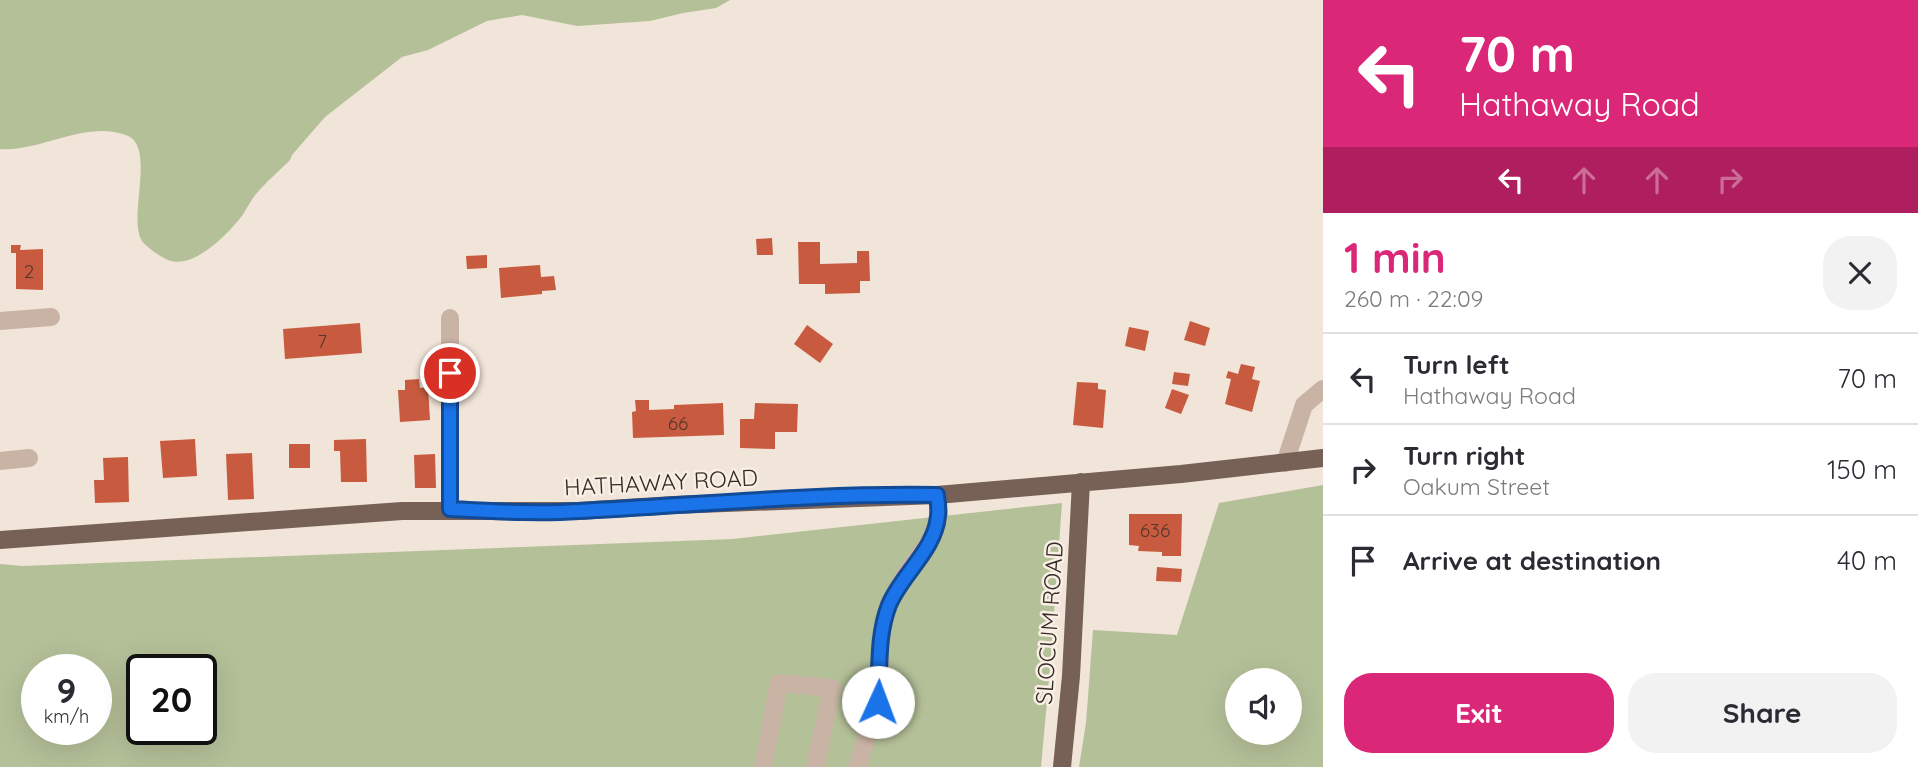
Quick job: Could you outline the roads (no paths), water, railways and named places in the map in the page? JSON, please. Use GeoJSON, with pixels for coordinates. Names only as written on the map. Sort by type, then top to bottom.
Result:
{"type":"FeatureCollection","features":[{"type":"Feature","properties":{"kind":"main road","name":"HATHAWAY ROAD"},"geometry":{"type":"LineString","coordinates":[[0,540],[177,525],[450,509],[578,511],[937,495],[1168,476],[1323,458]]}},
{"type":"Feature","properties":{"kind":"main road","name":"SLOCUM ROAD"},"geometry":{"type":"LineString","coordinates":[[1062,767],[1071,676],[1081,482]]}},
{"type":"Feature","properties":{"kind":"street"},"geometry":{"type":"LineString","coordinates":[[0,321],[51,317]]}},
{"type":"Feature","properties":{"kind":"street"},"geometry":{"type":"LineString","coordinates":[[450,318],[450,509]]}},
{"type":"Feature","properties":{"kind":"street"},"geometry":{"type":"LineString","coordinates":[[1285,463],[1304,405],[1323,389]]}},
{"type":"Feature","properties":{"kind":"street"},"geometry":{"type":"LineString","coordinates":[[0,461],[29,458]]}},
{"type":"Feature","properties":{"kind":"street"},"geometry":{"type":"LineString","coordinates":[[857,767],[878,702],[882,629],[888,606],[904,576],[931,540],[939,516],[937,495]]}},
{"type":"Feature","properties":{"kind":"street"},"geometry":{"type":"LineString","coordinates":[[763,767],[779,683],[832,688],[815,767]]}}]}
